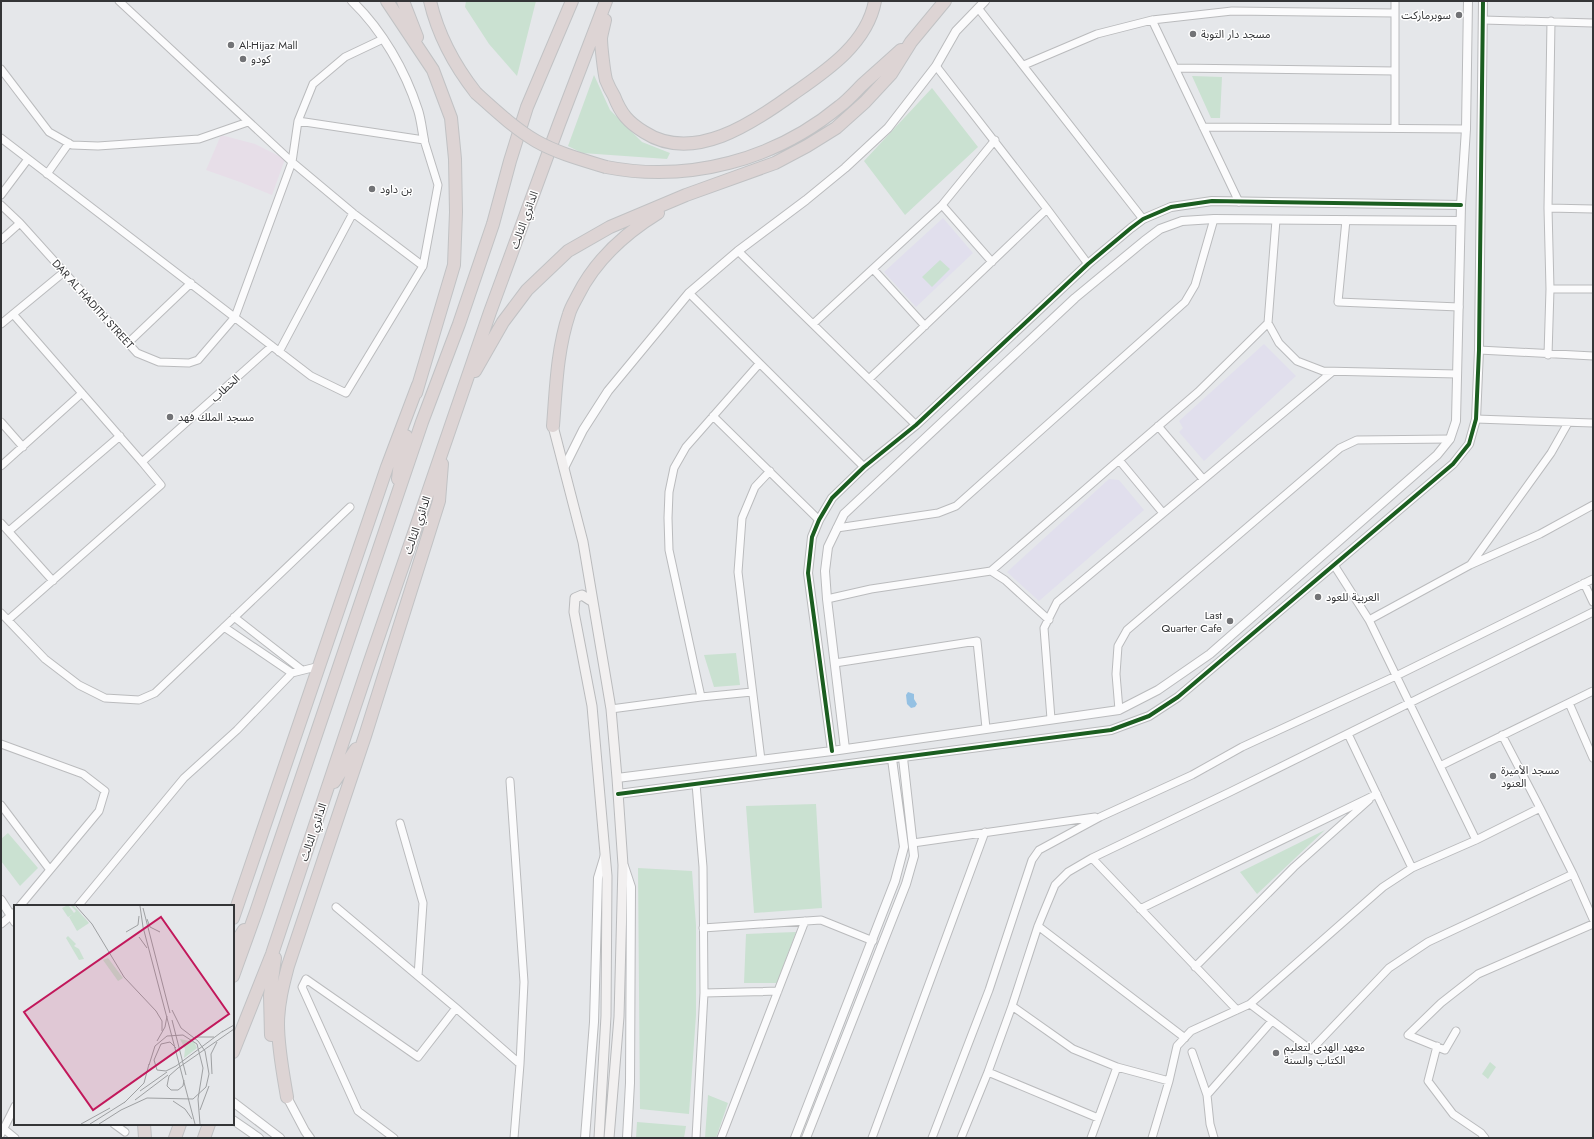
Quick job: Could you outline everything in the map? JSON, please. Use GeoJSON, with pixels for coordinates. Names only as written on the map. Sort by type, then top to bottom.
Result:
{"type":"FeatureCollection","features":[{"type":"Feature","properties":{"kind":"highway"},"geometry":{"type":"LineString","coordinates":[[387,1],[433,70],[451,118],[455,159],[456,212],[454,265],[418,385],[400,462],[396,499]]}},
{"type":"Feature","properties":{"kind":"highway"},"geometry":{"type":"LineString","coordinates":[[403,1],[425,57]]}},
{"type":"Feature","properties":{"kind":"highway"},"geometry":{"type":"LineString","coordinates":[[430,1],[438,28],[449,53],[462,76],[476,93],[510,124],[537,142],[606,167],[628,171],[662,173],[692,170],[723,165],[751,157],[795,136],[840,106],[911,42]]}},
{"type":"Feature","properties":{"kind":"highway"},"geometry":{"type":"LineString","coordinates":[[234,973],[396,499],[493,224],[510,160],[527,107],[572,1]]}},
{"type":"Feature","properties":{"kind":"highway"},"geometry":{"type":"LineString","coordinates":[[608,1],[601,38],[606,79],[620,110],[632,124],[651,137],[671,143],[696,144],[724,135],[760,118],[823,73],[847,53],[864,30],[875,1]]}},
{"type":"Feature","properties":{"kind":"highway","name":"الدائري الثالث"},"geometry":{"type":"LineString","coordinates":[[234,1048],[280,931],[490,312],[559,124],[608,1]]}},
{"type":"Feature","properties":{"kind":"highway"},"geometry":{"type":"LineString","coordinates":[[462,394],[503,322],[527,290],[568,251],[610,227],[686,195],[775,163],[836,128],[865,102],[891,74],[911,42],[945,1]]}},
{"type":"Feature","properties":{"kind":"highway"},"geometry":{"type":"LineString","coordinates":[[553,426],[557,370],[562,340],[569,313],[582,286],[598,261],[621,238],[686,195]]}},
{"type":"Feature","properties":{"kind":"highway"},"geometry":{"type":"LineString","coordinates":[[234,915],[387,467],[418,385]]}},
{"type":"Feature","properties":{"kind":"highway"},"geometry":{"type":"LineString","coordinates":[[287,1098],[278,1024],[281,994],[288,966],[365,736],[440,501],[443,449]]}},
{"type":"Feature","properties":{"kind":"highway"},"geometry":{"type":"LineString","coordinates":[[325,796],[365,736]]}},
{"type":"Feature","properties":{"kind":"highway"},"geometry":{"type":"LineString","coordinates":[[234,945],[256,912]]}},
{"type":"Feature","properties":{"kind":"highway"},"geometry":{"type":"LineString","coordinates":[[280,931],[270,994],[270,1028],[276,1066],[287,1098]]}},
{"type":"Feature","properties":{"kind":"highway"},"geometry":{"type":"LineString","coordinates":[[144,1125],[145,1138]]}},
{"type":"Feature","properties":{"kind":"highway"},"geometry":{"type":"LineString","coordinates":[[175,1138],[180,1125]]}},
{"type":"Feature","properties":{"kind":"highway"},"geometry":{"type":"LineString","coordinates":[[204,1138],[209,1125]]}},
{"type":"Feature","properties":{"kind":"main road"},"geometry":{"type":"LineString","coordinates":[[553,426],[583,542],[611,709],[617,778],[623,865],[619,1017],[609,1138]]}},
{"type":"Feature","properties":{"kind":"main road"},"geometry":{"type":"LineString","coordinates":[[593,602],[582,595],[575,598],[574,612],[592,706],[607,876],[606,1016],[599,1138]]}},
{"type":"Feature","properties":{"kind":"street"},"geometry":{"type":"LineString","coordinates":[[119,1],[292,162],[353,213],[424,266]]}},
{"type":"Feature","properties":{"kind":"street"},"geometry":{"type":"LineString","coordinates":[[1,138],[311,376],[346,393],[424,266],[438,185],[424,140],[418,110],[403,71],[383,39],[352,1]]}},
{"type":"Feature","properties":{"kind":"street"},"geometry":{"type":"LineString","coordinates":[[564,468],[583,430],[608,391],[689,293],[738,252],[845,168],[888,128],[936,66],[956,31],[985,1]]}},
{"type":"Feature","properties":{"kind":"street"},"geometry":{"type":"LineString","coordinates":[[1394,128],[1395,1]]}},
{"type":"Feature","properties":{"kind":"street"},"geometry":{"type":"LineString","coordinates":[[617,778],[832,751],[1119,710],[1158,690],[1210,654],[1437,454],[1450,439],[1456,421],[1460,221],[1466,129],[1468,1]]}},
{"type":"Feature","properties":{"kind":"street"},"geometry":{"type":"LineString","coordinates":[[618,794],[1111,730],[1149,716],[1178,697],[1453,464],[1469,444],[1476,419],[1479,350],[1483,1]]}},
{"type":"Feature","properties":{"kind":"street"},"geometry":{"type":"LineString","coordinates":[[978,8],[1143,219]]}},
{"type":"Feature","properties":{"kind":"street"},"geometry":{"type":"LineString","coordinates":[[1024,65],[1097,34],[1152,20],[1232,11],[1395,13]]}},
{"type":"Feature","properties":{"kind":"street"},"geometry":{"type":"LineString","coordinates":[[1152,20],[1239,202]]}},
{"type":"Feature","properties":{"kind":"street"},"geometry":{"type":"LineString","coordinates":[[1483,20],[1593,23]]}},
{"type":"Feature","properties":{"kind":"street"},"geometry":{"type":"LineString","coordinates":[[1548,354],[1550,289],[1548,208],[1551,21]]}},
{"type":"Feature","properties":{"kind":"street","name":"DAR AL HADITH STREET"},"geometry":{"type":"LineString","coordinates":[[1,205],[20,223],[137,353],[159,362],[189,363],[198,360],[235,317],[292,162],[298,121],[313,84],[345,57],[383,39]]}},
{"type":"Feature","properties":{"kind":"street"},"geometry":{"type":"LineString","coordinates":[[936,66],[995,140],[1088,264]]}},
{"type":"Feature","properties":{"kind":"street"},"geometry":{"type":"LineString","coordinates":[[1175,68],[1395,71]]}},
{"type":"Feature","properties":{"kind":"street"},"geometry":{"type":"LineString","coordinates":[[1,69],[49,132],[72,145],[98,146],[199,139],[248,122]]}},
{"type":"Feature","properties":{"kind":"street"},"geometry":{"type":"LineString","coordinates":[[298,121],[424,140]]}},
{"type":"Feature","properties":{"kind":"street"},"geometry":{"type":"LineString","coordinates":[[1203,127],[1466,129]]}},
{"type":"Feature","properties":{"kind":"street"},"geometry":{"type":"LineString","coordinates":[[813,324],[942,205],[995,140]]}},
{"type":"Feature","properties":{"kind":"street"},"geometry":{"type":"LineString","coordinates":[[47,174],[69,143]]}},
{"type":"Feature","properties":{"kind":"street"},"geometry":{"type":"LineString","coordinates":[[1,195],[28,159]]}},
{"type":"Feature","properties":{"kind":"street"},"geometry":{"type":"LineString","coordinates":[[832,751],[808,573],[812,537],[819,520],[832,498],[864,467],[916,425],[1088,264],[1143,219],[1171,207],[1212,201],[1461,205]]}},
{"type":"Feature","properties":{"kind":"street"},"geometry":{"type":"LineString","coordinates":[[942,205],[992,262]]}},
{"type":"Feature","properties":{"kind":"street"},"geometry":{"type":"LineString","coordinates":[[1548,208],[1593,209]]}},
{"type":"Feature","properties":{"kind":"street"},"geometry":{"type":"LineString","coordinates":[[869,379],[1047,209]]}},
{"type":"Feature","properties":{"kind":"street"},"geometry":{"type":"LineString","coordinates":[[279,352],[353,213]]}},
{"type":"Feature","properties":{"kind":"street"},"geometry":{"type":"LineString","coordinates":[[845,749],[825,571],[828,547],[844,514],[1075,298],[1144,240],[1160,229],[1182,221],[1214,219],[1460,221]]}},
{"type":"Feature","properties":{"kind":"street"},"geometry":{"type":"LineString","coordinates":[[837,528],[938,513],[956,506],[1185,302],[1195,285],[1214,219]]}},
{"type":"Feature","properties":{"kind":"street"},"geometry":{"type":"LineString","coordinates":[[1276,220],[1268,323],[1280,343],[1297,362],[1323,371],[1332,372],[1457,374]]}},
{"type":"Feature","properties":{"kind":"street"},"geometry":{"type":"LineString","coordinates":[[1346,220],[1338,302],[1459,307]]}},
{"type":"Feature","properties":{"kind":"street"},"geometry":{"type":"LineString","coordinates":[[1,240],[20,223]]}},
{"type":"Feature","properties":{"kind":"street"},"geometry":{"type":"LineString","coordinates":[[738,252],[916,425]]}},
{"type":"Feature","properties":{"kind":"street"},"geometry":{"type":"LineString","coordinates":[[873,269],[925,326]]}},
{"type":"Feature","properties":{"kind":"street"},"geometry":{"type":"LineString","coordinates":[[1,324],[64,272]]}},
{"type":"Feature","properties":{"kind":"street"},"geometry":{"type":"LineString","coordinates":[[128,343],[191,283]]}},
{"type":"Feature","properties":{"kind":"street"},"geometry":{"type":"LineString","coordinates":[[1550,289],[1593,289]]}},
{"type":"Feature","properties":{"kind":"street"},"geometry":{"type":"LineString","coordinates":[[689,293],[864,467]]}},
{"type":"Feature","properties":{"kind":"street"},"geometry":{"type":"LineString","coordinates":[[8,620],[161,485],[13,314]]}},
{"type":"Feature","properties":{"kind":"street"},"geometry":{"type":"LineString","coordinates":[[827,599],[871,589],[991,571],[1198,392],[1268,323]]}},
{"type":"Feature","properties":{"kind":"street","name":"الخطاب"},"geometry":{"type":"LineString","coordinates":[[142,462],[272,346]]}},
{"type":"Feature","properties":{"kind":"street"},"geometry":{"type":"LineString","coordinates":[[1479,350],[1593,356]]}},
{"type":"Feature","properties":{"kind":"street"},"geometry":{"type":"LineString","coordinates":[[701,696],[669,550],[669,492],[674,468],[686,447],[759,364]]}},
{"type":"Feature","properties":{"kind":"street"},"geometry":{"type":"LineString","coordinates":[[1051,719],[1044,628],[1057,602],[1332,372]]}},
{"type":"Feature","properties":{"kind":"street"},"geometry":{"type":"LineString","coordinates":[[1,466],[82,393]]}},
{"type":"Feature","properties":{"kind":"street"},"geometry":{"type":"LineString","coordinates":[[714,416],[819,520]]}},
{"type":"Feature","properties":{"kind":"street"},"geometry":{"type":"LineString","coordinates":[[1476,419],[1593,423]]}},
{"type":"Feature","properties":{"kind":"street"},"geometry":{"type":"LineString","coordinates":[[1,422],[23,447]]}},
{"type":"Feature","properties":{"kind":"street"},"geometry":{"type":"LineString","coordinates":[[1470,565],[1551,453],[1568,423]]}},
{"type":"Feature","properties":{"kind":"street"},"geometry":{"type":"LineString","coordinates":[[1158,426],[1203,479]]}},
{"type":"Feature","properties":{"kind":"street"},"geometry":{"type":"LineString","coordinates":[[9,532],[120,436]]}},
{"type":"Feature","properties":{"kind":"street"},"geometry":{"type":"LineString","coordinates":[[1119,710],[1116,674],[1118,646],[1127,630],[1340,448],[1357,440],[1450,439]]}},
{"type":"Feature","properties":{"kind":"street"},"geometry":{"type":"LineString","coordinates":[[1119,460],[1163,513]]}},
{"type":"Feature","properties":{"kind":"street"},"geometry":{"type":"LineString","coordinates":[[761,760],[738,572],[742,518],[755,487],[770,471]]}},
{"type":"Feature","properties":{"kind":"street"},"geometry":{"type":"LineString","coordinates":[[1369,620],[1470,565],[1540,534],[1593,505]]}},
{"type":"Feature","properties":{"kind":"street"},"geometry":{"type":"LineString","coordinates":[[1,613],[45,659],[79,685],[105,698],[139,700],[155,693],[350,507]]}},
{"type":"Feature","properties":{"kind":"street"},"geometry":{"type":"LineString","coordinates":[[1,523],[53,581]]}},
{"type":"Feature","properties":{"kind":"street"},"geometry":{"type":"LineString","coordinates":[[1334,565],[1369,620],[1476,840]]}},
{"type":"Feature","properties":{"kind":"street"},"geometry":{"type":"LineString","coordinates":[[991,571],[1005,580],[1048,620]]}},
{"type":"Feature","properties":{"kind":"street"},"geometry":{"type":"LineString","coordinates":[[932,1138],[989,990],[1032,860],[1039,850],[1100,817],[1192,775],[1242,746],[1396,676],[1593,579]]}},
{"type":"Feature","properties":{"kind":"street"},"geometry":{"type":"LineString","coordinates":[[1584,583],[1593,602]]}},
{"type":"Feature","properties":{"kind":"street"},"geometry":{"type":"LineString","coordinates":[[964,1137],[1012,1006],[1038,926],[1054,885],[1068,872],[1092,858],[1348,734],[1593,612]]}},
{"type":"Feature","properties":{"kind":"street"},"geometry":{"type":"LineString","coordinates":[[234,617],[302,670]]}},
{"type":"Feature","properties":{"kind":"street"},"geometry":{"type":"LineString","coordinates":[[224,627],[292,673]]}},
{"type":"Feature","properties":{"kind":"street"},"geometry":{"type":"LineString","coordinates":[[835,662],[977,641],[986,728]]}},
{"type":"Feature","properties":{"kind":"street"},"geometry":{"type":"LineString","coordinates":[[79,905],[184,778],[237,730],[292,673],[320,666]]}},
{"type":"Feature","properties":{"kind":"street"},"geometry":{"type":"LineString","coordinates":[[1440,766],[1593,691]]}},
{"type":"Feature","properties":{"kind":"street"},"geometry":{"type":"LineString","coordinates":[[611,709],[701,696],[752,692]]}},
{"type":"Feature","properties":{"kind":"street"},"geometry":{"type":"LineString","coordinates":[[1569,702],[1593,758]]}},
{"type":"Feature","properties":{"kind":"street"},"geometry":{"type":"LineString","coordinates":[[1348,734],[1412,868]]}},
{"type":"Feature","properties":{"kind":"street"},"geometry":{"type":"LineString","coordinates":[[1502,736],[1573,874],[1593,919]]}},
{"type":"Feature","properties":{"kind":"street"},"geometry":{"type":"LineString","coordinates":[[1,744],[83,774],[105,791],[99,811],[21,905]]}},
{"type":"Feature","properties":{"kind":"street"},"geometry":{"type":"LineString","coordinates":[[795,1138],[873,941],[895,881],[904,847],[892,758]]}},
{"type":"Feature","properties":{"kind":"street"},"geometry":{"type":"LineString","coordinates":[[806,1138],[906,884],[914,856],[903,758]]}},
{"type":"Feature","properties":{"kind":"street"},"geometry":{"type":"LineString","coordinates":[[510,781],[524,982],[520,1064],[514,1138]]}},
{"type":"Feature","properties":{"kind":"street"},"geometry":{"type":"LineString","coordinates":[[696,784],[703,867],[704,928],[704,992],[696,1138]]}},
{"type":"Feature","properties":{"kind":"street"},"geometry":{"type":"LineString","coordinates":[[1140,909],[1377,794]]}},
{"type":"Feature","properties":{"kind":"street"},"geometry":{"type":"LineString","coordinates":[[1195,967],[1294,867],[1377,794]]}},
{"type":"Feature","properties":{"kind":"street"},"geometry":{"type":"LineString","coordinates":[[1,805],[50,870]]}},
{"type":"Feature","properties":{"kind":"street"},"geometry":{"type":"LineString","coordinates":[[1152,1138],[1169,1082],[1177,1046],[1191,1031],[1250,1004],[1383,887],[1412,868],[1476,840],[1540,808]]}},
{"type":"Feature","properties":{"kind":"street"},"geometry":{"type":"LineString","coordinates":[[913,843],[1100,817]]}},
{"type":"Feature","properties":{"kind":"street"},"geometry":{"type":"LineString","coordinates":[[400,823],[423,903],[418,976]]}},
{"type":"Feature","properties":{"kind":"street"},"geometry":{"type":"LineString","coordinates":[[872,1138],[985,832]]}},
{"type":"Feature","properties":{"kind":"street"},"geometry":{"type":"LineString","coordinates":[[584,1138],[594,1022],[598,878],[605,854]]}},
{"type":"Feature","properties":{"kind":"street"},"geometry":{"type":"LineString","coordinates":[[1092,858],[1237,1010]]}},
{"type":"Feature","properties":{"kind":"street"},"geometry":{"type":"LineString","coordinates":[[623,865],[631,887],[630,1083],[627,1138]]}},
{"type":"Feature","properties":{"kind":"street"},"geometry":{"type":"LineString","coordinates":[[1250,1004],[1311,1050],[1390,968],[1428,942],[1573,874]]}},
{"type":"Feature","properties":{"kind":"street"},"geometry":{"type":"LineString","coordinates":[[1,900],[14,917],[1,924]]}},
{"type":"Feature","properties":{"kind":"street"},"geometry":{"type":"LineString","coordinates":[[336,907],[520,1064]]}},
{"type":"Feature","properties":{"kind":"street"},"geometry":{"type":"LineString","coordinates":[[704,928],[821,920],[873,941]]}},
{"type":"Feature","properties":{"kind":"street"},"geometry":{"type":"LineString","coordinates":[[721,1138],[805,921]]}},
{"type":"Feature","properties":{"kind":"street"},"geometry":{"type":"LineString","coordinates":[[1456,1032],[1445,1050],[1408,1035],[1441,1003],[1478,974],[1593,924]]}},
{"type":"Feature","properties":{"kind":"street"},"geometry":{"type":"LineString","coordinates":[[1038,926],[1185,1038]]}},
{"type":"Feature","properties":{"kind":"street"},"geometry":{"type":"LineString","coordinates":[[394,1138],[358,1111],[302,987],[306,979],[418,1057],[456,1008]]}},
{"type":"Feature","properties":{"kind":"street"},"geometry":{"type":"LineString","coordinates":[[704,992],[778,991]]}},
{"type":"Feature","properties":{"kind":"street"},"geometry":{"type":"LineString","coordinates":[[1012,1006],[1073,1049],[1117,1067],[1169,1082]]}},
{"type":"Feature","properties":{"kind":"street"},"geometry":{"type":"LineString","coordinates":[[1207,1095],[1272,1021]]}},
{"type":"Feature","properties":{"kind":"street"},"geometry":{"type":"LineString","coordinates":[[1437,1046],[1428,1080],[1454,1114],[1481,1133],[1485,1138]]}},
{"type":"Feature","properties":{"kind":"street"},"geometry":{"type":"LineString","coordinates":[[1192,1052],[1207,1095],[1210,1124],[1214,1138]]}},
{"type":"Feature","properties":{"kind":"street"},"geometry":{"type":"LineString","coordinates":[[1091,1138],[1117,1067]]}},
{"type":"Feature","properties":{"kind":"street"},"geometry":{"type":"LineString","coordinates":[[988,1072],[1098,1118]]}},
{"type":"Feature","properties":{"kind":"street"},"geometry":{"type":"LineString","coordinates":[[287,1098],[305,1132],[310,1138]]}},
{"type":"Feature","properties":{"kind":"street"},"geometry":{"type":"LineString","coordinates":[[234,1103],[280,1138]]}},
{"type":"Feature","properties":{"kind":"street"},"geometry":{"type":"LineString","coordinates":[[14,1108],[2,1131],[15,1138]]}},
{"type":"Feature","properties":{"kind":"street"},"geometry":{"type":"LineString","coordinates":[[234,1121],[259,1138]]}},
{"type":"Feature","properties":{"kind":"street"},"geometry":{"type":"LineString","coordinates":[[116,1125],[126,1132]]}},
{"type":"Feature","properties":{"kind":"shaded area"},"geometry":{"type":"Polygon","coordinates":[[[221,135],[255,144],[285,159],[272,195],[206,170],[221,135]]]}},
{"type":"Feature","properties":{"kind":"shaded area"},"geometry":{"type":"Polygon","coordinates":[[[943,218],[973,253],[916,307],[884,272],[943,218]]]}},
{"type":"Feature","properties":{"kind":"shaded area"},"geometry":{"type":"Polygon","coordinates":[[[1264,344],[1296,376],[1204,461],[1179,432],[1183,428],[1179,421],[1264,344]]]}},
{"type":"Feature","properties":{"kind":"shaded area"},"geometry":{"type":"Polygon","coordinates":[[[1109,479],[1119,480],[1144,510],[1039,601],[1007,572],[1109,479]]]}},
{"type":"Feature","properties":{"kind":"green space"},"geometry":{"type":"Polygon","coordinates":[[[466,1],[536,1],[517,76],[489,44],[465,7],[466,1]]]}},
{"type":"Feature","properties":{"kind":"green space"},"geometry":{"type":"Polygon","coordinates":[[[594,75],[610,110],[642,142],[670,153],[667,159],[582,153],[568,146],[594,75]]]}},
{"type":"Feature","properties":{"kind":"green space"},"geometry":{"type":"Polygon","coordinates":[[[1192,76],[1222,77],[1220,118],[1211,118],[1192,76]]]}},
{"type":"Feature","properties":{"kind":"green space"},"geometry":{"type":"Polygon","coordinates":[[[932,88],[978,147],[905,215],[864,161],[932,88]]]}},
{"type":"Feature","properties":{"kind":"green space"},"geometry":{"type":"Polygon","coordinates":[[[940,260],[950,269],[932,287],[922,277],[940,260]]]}},
{"type":"Feature","properties":{"kind":"green space"},"geometry":{"type":"Polygon","coordinates":[[[736,653],[740,685],[714,687],[704,655],[736,653]]]}},
{"type":"Feature","properties":{"kind":"green space"},"geometry":{"type":"Polygon","coordinates":[[[816,804],[822,908],[754,913],[746,806],[816,804]]]}},
{"type":"Feature","properties":{"kind":"green space"},"geometry":{"type":"Polygon","coordinates":[[[1325,830],[1257,894],[1240,872],[1325,830]]]}},
{"type":"Feature","properties":{"kind":"green space"},"geometry":{"type":"Polygon","coordinates":[[[8,833],[38,868],[20,886],[1,861],[1,839],[8,833]]]}},
{"type":"Feature","properties":{"kind":"green space"},"geometry":{"type":"Polygon","coordinates":[[[638,868],[692,871],[696,925],[696,1015],[689,1114],[640,1109],[638,868]]]}},
{"type":"Feature","properties":{"kind":"green space"},"geometry":{"type":"Polygon","coordinates":[[[796,932],[777,983],[744,983],[746,934],[796,932]]]}},
{"type":"Feature","properties":{"kind":"green space"},"geometry":{"type":"Polygon","coordinates":[[[1490,1062],[1496,1067],[1488,1079],[1482,1074],[1490,1062]]]}},
{"type":"Feature","properties":{"kind":"green space"},"geometry":{"type":"Polygon","coordinates":[[[708,1095],[728,1103],[716,1138],[705,1138],[708,1095]]]}},
{"type":"Feature","properties":{"kind":"green space"},"geometry":{"type":"Polygon","coordinates":[[[637,1122],[686,1126],[684,1138],[636,1138],[637,1122]]]}},
{"type":"Feature","properties":{"kind":"water"},"geometry":{"type":"Polygon","coordinates":[[[908,692],[914,694],[914,699],[917,704],[915,707],[911,708],[907,704],[906,695],[908,692]]]}},
{"type":"Feature","properties":{"kind":"cycle path"},"geometry":{"type":"LineString","coordinates":[[618,794],[1111,730],[1149,716],[1178,697],[1453,464],[1469,444],[1476,419],[1479,350],[1483,1]]}},
{"type":"Feature","properties":{"kind":"cycle path"},"geometry":{"type":"LineString","coordinates":[[832,751],[808,573],[812,537],[819,520],[832,498],[864,467],[916,425],[1088,264],[1143,219],[1171,207],[1212,201],[1461,205]]}},
{"type":"Feature","properties":{"kind":"place","name":"سوبرماركت"},"geometry":{"type":"Point","coordinates":[1459,15]}},
{"type":"Feature","properties":{"kind":"place","name":"مسجد دار التوبة"},"geometry":{"type":"Point","coordinates":[1193,34]}},
{"type":"Feature","properties":{"kind":"place","name":"Al-Hijaz Mall"},"geometry":{"type":"Point","coordinates":[231,45]}},
{"type":"Feature","properties":{"kind":"place","name":"كودو"},"geometry":{"type":"Point","coordinates":[243,59]}},
{"type":"Feature","properties":{"kind":"place","name":"بن داود"},"geometry":{"type":"Point","coordinates":[372,189]}},
{"type":"Feature","properties":{"kind":"place","name":"مسجد الملك فهد"},"geometry":{"type":"Point","coordinates":[170,417]}},
{"type":"Feature","properties":{"kind":"place","name":"العربية للعود"},"geometry":{"type":"Point","coordinates":[1318,597]}},
{"type":"Feature","properties":{"kind":"place","name":"Last Quarter Cafe"},"geometry":{"type":"Point","coordinates":[1230,621]}},
{"type":"Feature","properties":{"kind":"place","name":"مسجد الأميرة العنود"},"geometry":{"type":"Point","coordinates":[1493,776]}},
{"type":"Feature","properties":{"kind":"place","name":"معهد الهدى لتعليم الكتاب والسنة"},"geometry":{"type":"Point","coordinates":[1276,1053]}}]}
